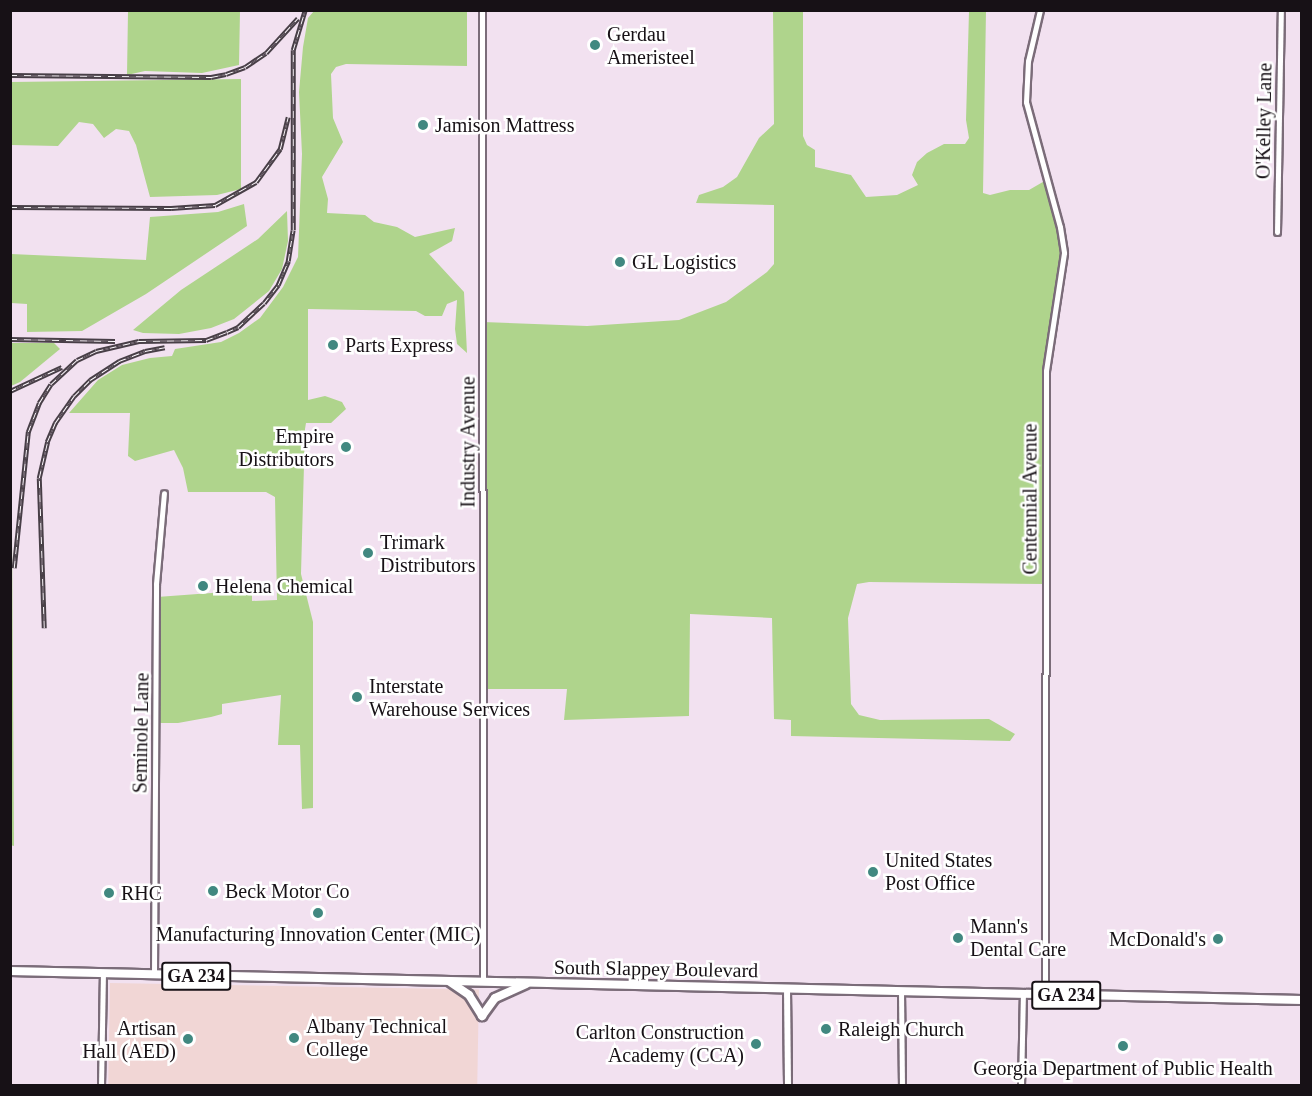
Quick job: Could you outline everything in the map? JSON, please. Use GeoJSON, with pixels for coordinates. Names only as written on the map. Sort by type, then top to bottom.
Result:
{"type":"FeatureCollection","features":[{"type":"Feature","properties":{"kind":"main road","name":"South Slappey Boulevard"},"geometry":{"type":"LineString","coordinates":[[10,971],[1302,1000]]}},
{"type":"Feature","properties":{"kind":"main road"},"geometry":{"type":"LineString","coordinates":[[447,980],[469,995],[482,1016],[495,998],[532,982]]}},
{"type":"Feature","properties":{"kind":"street","name":"Industry Avenue"},"geometry":{"type":"LineString","coordinates":[[482,10],[483,981]]}},
{"type":"Feature","properties":{"kind":"street","name":"Centennial Avenue"},"geometry":{"type":"LineString","coordinates":[[1040,10],[1028,61],[1026,102],[1060,226],[1064,253],[1046,371],[1045,995]]}},
{"type":"Feature","properties":{"kind":"street","name":"O'Kelley Lane"},"geometry":{"type":"LineString","coordinates":[[1277,232],[1281,10]]}},
{"type":"Feature","properties":{"kind":"street","name":"Seminole Lane"},"geometry":{"type":"LineString","coordinates":[[154,975],[156,584],[164,493]]}},
{"type":"Feature","properties":{"kind":"street"},"geometry":{"type":"LineString","coordinates":[[101,1086],[103,973]]}},
{"type":"Feature","properties":{"kind":"street"},"geometry":{"type":"LineString","coordinates":[[787,989],[788,1086]]}},
{"type":"Feature","properties":{"kind":"street"},"geometry":{"type":"LineString","coordinates":[[901,992],[902,1086]]}},
{"type":"Feature","properties":{"kind":"street"},"geometry":{"type":"LineString","coordinates":[[1021,1086],[1023,994]]}},
{"type":"Feature","properties":{"kind":"shaded area","name":"Albany Technical College"},"geometry":{"type":"Polygon","coordinates":[[[110,983],[479,989],[477,1086],[108,1086],[110,983]]]}},
{"type":"Feature","properties":{"kind":"green space"},"geometry":{"type":"Polygon","coordinates":[[[128,11],[240,11],[239,65],[202,73],[145,71],[127,75],[128,11]]]}},
{"type":"Feature","properties":{"kind":"green space"},"geometry":{"type":"Polygon","coordinates":[[[314,11],[467,11],[467,66],[346,64],[336,67],[331,74],[333,118],[343,142],[322,177],[328,199],[327,213],[365,215],[374,222],[397,227],[415,237],[455,228],[452,241],[429,254],[464,292],[467,353],[457,344],[455,329],[457,300],[447,304],[442,316],[425,316],[416,311],[308,309],[308,400],[325,396],[342,402],[346,409],[331,423],[306,423],[305,429],[301,574],[313,622],[313,808],[302,809],[300,745],[278,745],[281,695],[222,704],[222,714],[211,717],[178,723],[156,723],[157,597],[252,590],[252,601],[277,600],[275,497],[266,492],[188,492],[183,468],[174,450],[135,461],[128,456],[130,413],[69,413],[98,380],[122,365],[150,358],[172,356],[175,349],[221,342],[239,333],[260,318],[283,287],[298,257],[302,154],[299,92],[308,18],[314,11]]]}},
{"type":"Feature","properties":{"kind":"green space"},"geometry":{"type":"Polygon","coordinates":[[[773,11],[803,11],[803,136],[807,145],[815,150],[815,167],[851,175],[866,197],[897,195],[918,185],[912,175],[917,162],[927,153],[944,144],[965,144],[969,138],[966,120],[969,11],[986,11],[983,193],[990,195],[1010,190],[1029,190],[1048,179],[1064,253],[1047,353],[1045,584],[869,582],[857,584],[848,618],[851,704],[859,715],[880,720],[989,719],[1015,734],[1010,741],[791,736],[791,720],[774,719],[772,618],[690,614],[689,716],[564,720],[567,689],[483,689],[483,322],[587,326],[679,320],[726,302],[767,272],[774,264],[774,205],[696,203],[699,195],[723,187],[737,177],[759,138],[774,124],[773,11]]]}},
{"type":"Feature","properties":{"kind":"green space"},"geometry":{"type":"Polygon","coordinates":[[[241,79],[241,189],[217,195],[150,197],[136,145],[129,131],[116,129],[104,138],[93,124],[79,122],[58,146],[11,145],[11,82],[241,79]]]}},
{"type":"Feature","properties":{"kind":"green space"},"geometry":{"type":"Polygon","coordinates":[[[244,204],[247,226],[146,294],[82,331],[27,332],[27,304],[11,303],[11,254],[146,260],[150,217],[218,212],[244,204]]]}},
{"type":"Feature","properties":{"kind":"green space"},"geometry":{"type":"Polygon","coordinates":[[[287,211],[288,241],[282,269],[269,291],[234,319],[211,328],[179,334],[143,333],[133,330],[181,290],[258,239],[287,211]]]}},
{"type":"Feature","properties":{"kind":"green space"},"geometry":{"type":"Polygon","coordinates":[[[11,343],[54,343],[60,349],[20,382],[11,386],[11,343]]]}},
{"type":"Feature","properties":{"kind":"green space"},"geometry":{"type":"Polygon","coordinates":[[[12,523],[14,846],[10,845],[12,523]]]}},
{"type":"Feature","properties":{"kind":"railway"},"geometry":{"type":"LineString","coordinates":[[14,568],[28,432],[39,403],[51,384],[77,360],[96,351],[139,341],[206,340],[227,332],[238,327],[264,303],[278,285],[288,261],[293,230],[293,50],[305,10]]}},
{"type":"Feature","properties":{"kind":"railway"},"geometry":{"type":"LineString","coordinates":[[10,75],[211,77],[245,67],[266,53],[298,18]]}},
{"type":"Feature","properties":{"kind":"railway"},"geometry":{"type":"LineString","coordinates":[[10,207],[171,208],[215,205],[256,182],[280,149],[288,117]]}},
{"type":"Feature","properties":{"kind":"railway"},"geometry":{"type":"LineString","coordinates":[[10,339],[115,341]]}},
{"type":"Feature","properties":{"kind":"railway"},"geometry":{"type":"LineString","coordinates":[[44,628],[39,478],[47,442],[55,423],[74,396],[90,380],[119,361],[145,351],[165,347]]}},
{"type":"Feature","properties":{"kind":"railway"},"geometry":{"type":"LineString","coordinates":[[10,391],[62,367]]}},
{"type":"Feature","properties":{"kind":"place","name":"Gerdau Ameristeel"},"geometry":{"type":"Point","coordinates":[595,45]}},
{"type":"Feature","properties":{"kind":"place","name":"Jamison Mattress"},"geometry":{"type":"Point","coordinates":[423,125]}},
{"type":"Feature","properties":{"kind":"place","name":"GL Logistics"},"geometry":{"type":"Point","coordinates":[620,262]}},
{"type":"Feature","properties":{"kind":"place","name":"Parts Express"},"geometry":{"type":"Point","coordinates":[333,345]}},
{"type":"Feature","properties":{"kind":"place","name":"Empire Distributors"},"geometry":{"type":"Point","coordinates":[346,447]}},
{"type":"Feature","properties":{"kind":"place","name":"Trimark Distributors"},"geometry":{"type":"Point","coordinates":[368,553]}},
{"type":"Feature","properties":{"kind":"place","name":"Helena Chemical"},"geometry":{"type":"Point","coordinates":[203,586]}},
{"type":"Feature","properties":{"kind":"place","name":"Interstate Warehouse Services"},"geometry":{"type":"Point","coordinates":[357,697]}},
{"type":"Feature","properties":{"kind":"place","name":"United States Post Office"},"geometry":{"type":"Point","coordinates":[873,872]}},
{"type":"Feature","properties":{"kind":"place","name":"Beck Motor Co"},"geometry":{"type":"Point","coordinates":[213,891]}},
{"type":"Feature","properties":{"kind":"place","name":"RHC"},"geometry":{"type":"Point","coordinates":[109,893]}},
{"type":"Feature","properties":{"kind":"place","name":"Manufacturing Innovation Center (MIC)"},"geometry":{"type":"Point","coordinates":[318,913]}},
{"type":"Feature","properties":{"kind":"place","name":"Mann's Dental Care"},"geometry":{"type":"Point","coordinates":[958,938]}},
{"type":"Feature","properties":{"kind":"place","name":"McDonald's"},"geometry":{"type":"Point","coordinates":[1218,939]}},
{"type":"Feature","properties":{"kind":"place","name":"Raleigh Church"},"geometry":{"type":"Point","coordinates":[826,1029]}},
{"type":"Feature","properties":{"kind":"place","name":"Albany Technical College"},"geometry":{"type":"Point","coordinates":[294,1038]}},
{"type":"Feature","properties":{"kind":"place","name":"Artisan Hall (AED)"},"geometry":{"type":"Point","coordinates":[188,1039]}},
{"type":"Feature","properties":{"kind":"place","name":"Carlton Construction Academy (CCA)"},"geometry":{"type":"Point","coordinates":[756,1044]}},
{"type":"Feature","properties":{"kind":"place","name":"Georgia Department of Public Health"},"geometry":{"type":"Point","coordinates":[1123,1046]}}]}
